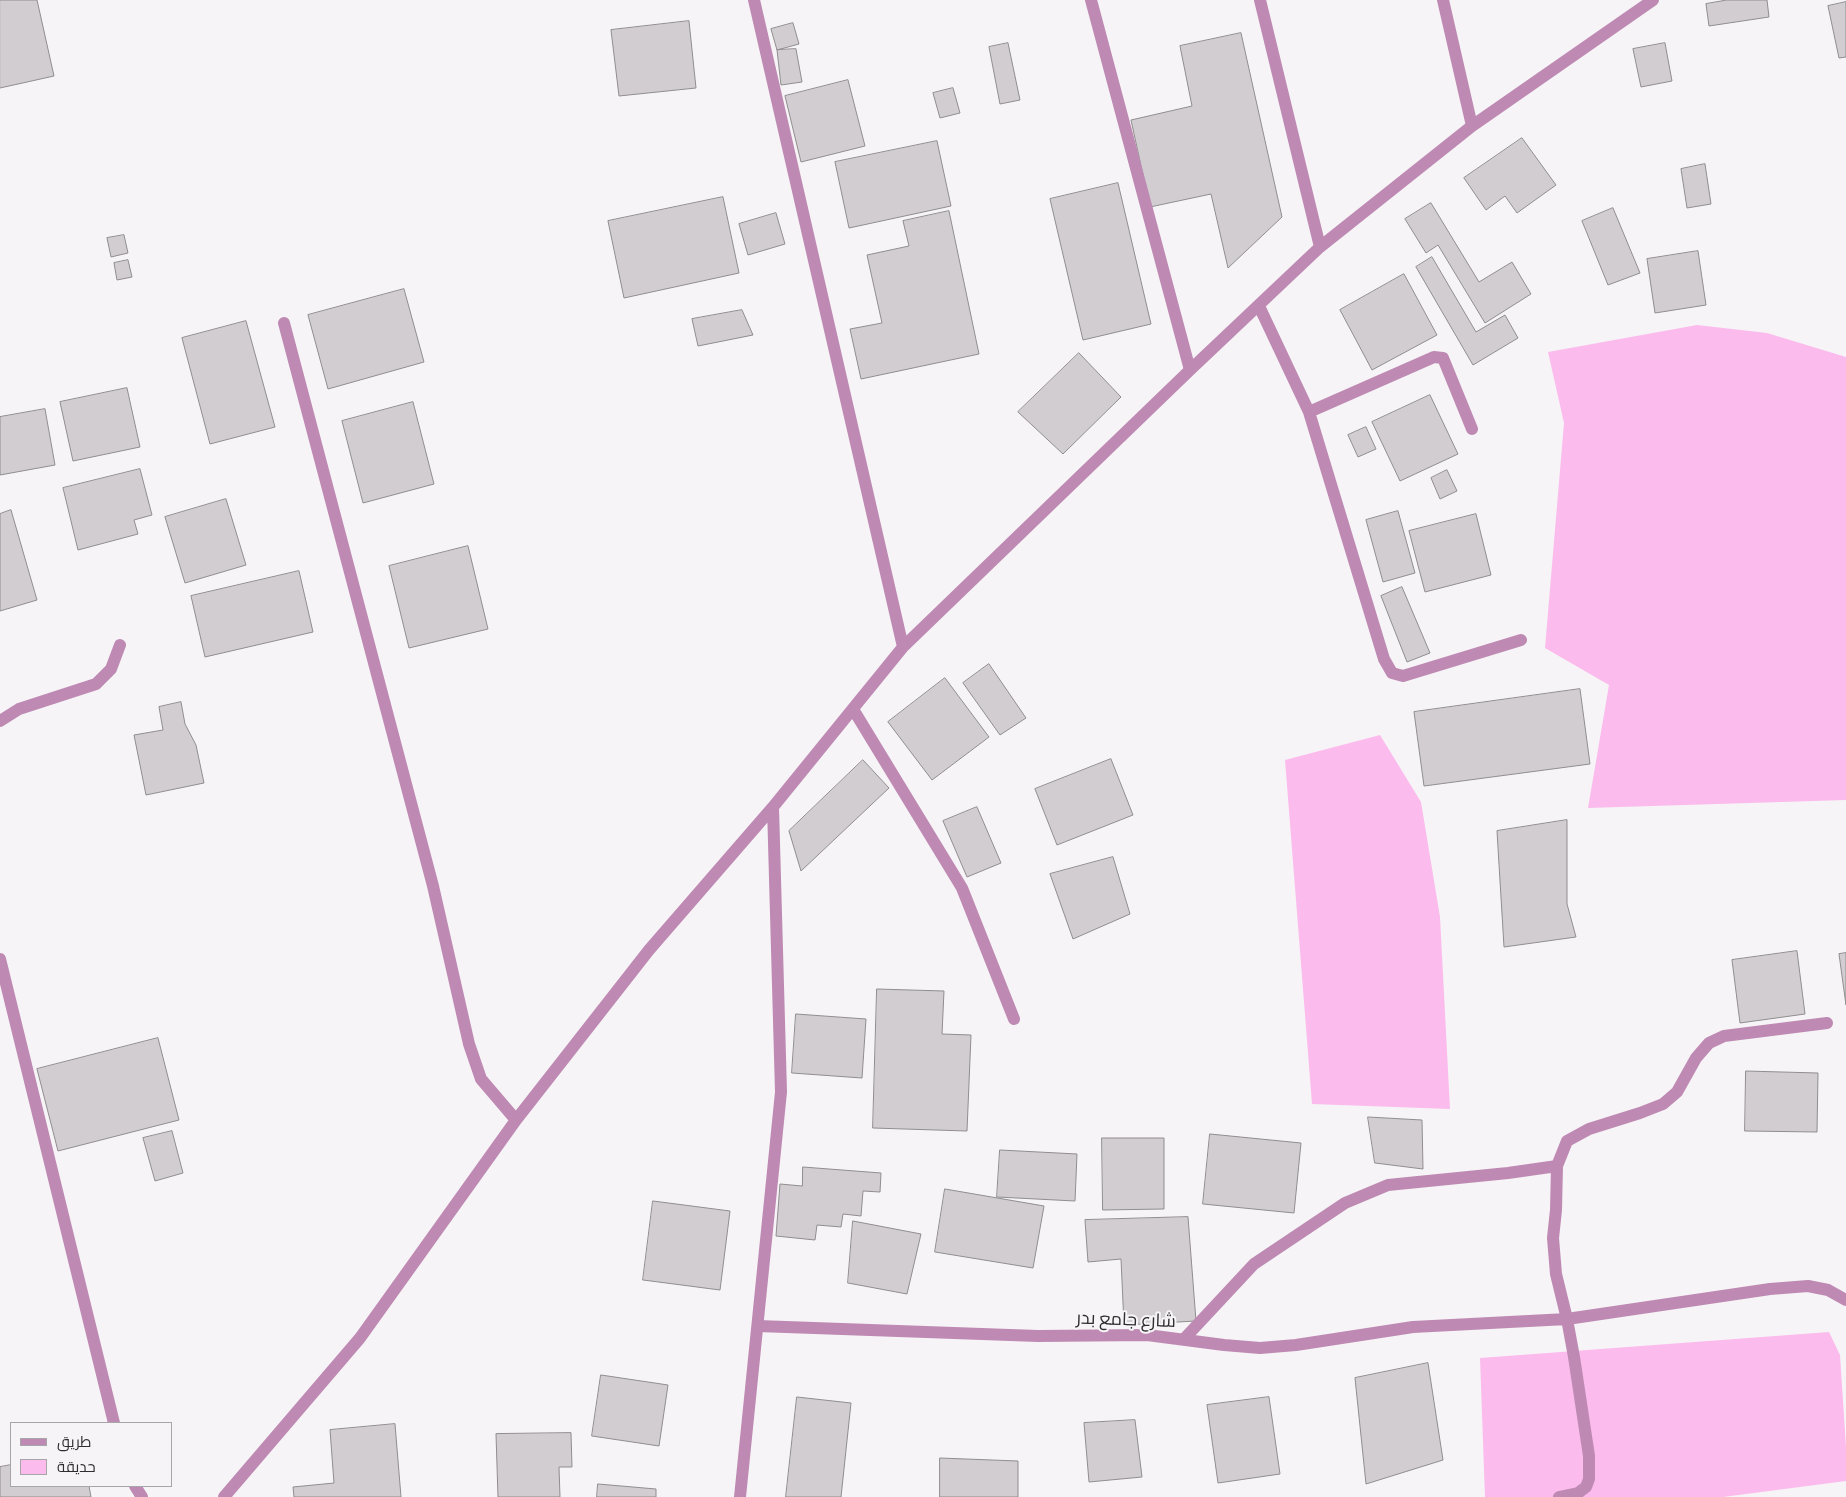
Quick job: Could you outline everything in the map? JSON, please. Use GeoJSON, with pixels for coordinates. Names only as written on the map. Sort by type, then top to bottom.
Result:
{"type":"FeatureCollection","features":[{"type":"Feature","properties":{"kind":"street"},"geometry":{"type":"LineString","coordinates":[[754,0],[903,647]]}},
{"type":"Feature","properties":{"kind":"street"},"geometry":{"type":"LineString","coordinates":[[1091,0],[1190,370]]}},
{"type":"Feature","properties":{"kind":"street"},"geometry":{"type":"LineString","coordinates":[[1260,0],[1320,247]]}},
{"type":"Feature","properties":{"kind":"street"},"geometry":{"type":"LineString","coordinates":[[1443,0],[1472,126]]}},
{"type":"Feature","properties":{"kind":"street"},"geometry":{"type":"LineString","coordinates":[[224,1497],[360,1338],[516,1120],[649,950],[773,807],[903,647],[1320,247],[1472,126],[1636,6],[1654,0]]}},
{"type":"Feature","properties":{"kind":"street"},"geometry":{"type":"LineString","coordinates":[[1259,306],[1309,412],[1384,658],[1392,673],[1403,676],[1520,640]]}},
{"type":"Feature","properties":{"kind":"street"},"geometry":{"type":"LineString","coordinates":[[284,323],[434,886],[469,1044],[481,1079],[516,1120]]}},
{"type":"Feature","properties":{"kind":"street"},"geometry":{"type":"LineString","coordinates":[[1309,412],[1434,357],[1443,358],[1472,429]]}},
{"type":"Feature","properties":{"kind":"street"},"geometry":{"type":"LineString","coordinates":[[0,721],[19,709],[96,684],[111,669],[120,645]]}},
{"type":"Feature","properties":{"kind":"street"},"geometry":{"type":"LineString","coordinates":[[853,709],[962,888],[1014,1019]]}},
{"type":"Feature","properties":{"kind":"street"},"geometry":{"type":"LineString","coordinates":[[740,1497],[781,1092],[773,807]]}},
{"type":"Feature","properties":{"kind":"street"},"geometry":{"type":"LineString","coordinates":[[0,959],[114,1422]]}},
{"type":"Feature","properties":{"kind":"street"},"geometry":{"type":"LineString","coordinates":[[1560,1497],[1578,1493],[1586,1487],[1589,1479],[1589,1456],[1567,1320],[1556,1274],[1553,1238],[1557,1166],[1567,1141],[1589,1129],[1663,1104],[1677,1092],[1696,1058],[1708,1042],[1724,1036],[1827,1023]]}},
{"type":"Feature","properties":{"kind":"street","name":"شارع جامع بدر"},"geometry":{"type":"LineString","coordinates":[[758,1326],[1038,1336],[1147,1335],[1184,1339],[1254,1264],[1345,1203],[1388,1185],[1557,1166]]}},
{"type":"Feature","properties":{"kind":"street"},"geometry":{"type":"LineString","coordinates":[[1184,1339],[1260,1348],[1413,1327],[1567,1320],[1770,1289],[1808,1286],[1828,1290],[1846,1300]]}},
{"type":"Feature","properties":{"kind":"green space"},"geometry":{"type":"Polygon","coordinates":[[[1697,325],[1767,333],[1846,357],[1846,800],[1588,808],[1609,685],[1545,648],[1564,423],[1548,352],[1697,325]]]}},
{"type":"Feature","properties":{"kind":"green space"},"geometry":{"type":"Polygon","coordinates":[[[1380,735],[1421,802],[1440,917],[1450,1109],[1312,1104],[1285,760],[1380,735]]]}},
{"type":"Feature","properties":{"kind":"green space"},"geometry":{"type":"Polygon","coordinates":[[[1829,1332],[1840,1355],[1846,1447],[1846,1481],[1723,1497],[1485,1497],[1480,1358],[1829,1332]]]}},
{"type":"Feature","properties":{"kind":"building"},"geometry":{"type":"Polygon","coordinates":[[[0,0],[37,0],[54,76],[0,88],[0,0]]]}},
{"type":"Feature","properties":{"kind":"building"},"geometry":{"type":"Polygon","coordinates":[[[1727,0],[1767,0],[1769,17],[1709,26],[1706,4],[1727,0]]]}},
{"type":"Feature","properties":{"kind":"building"},"geometry":{"type":"Polygon","coordinates":[[[1846,2],[1846,57],[1839,58],[1828,6],[1846,2]]]}},
{"type":"Feature","properties":{"kind":"building"},"geometry":{"type":"Polygon","coordinates":[[[689,21],[696,88],[619,96],[611,30],[689,21]]]}},
{"type":"Feature","properties":{"kind":"building"},"geometry":{"type":"Polygon","coordinates":[[[793,23],[799,44],[777,50],[771,29],[793,23]]]}},
{"type":"Feature","properties":{"kind":"building"},"geometry":{"type":"Polygon","coordinates":[[[1241,33],[1282,217],[1228,268],[1211,194],[1150,207],[1131,120],[1192,106],[1180,46],[1241,33]]]}},
{"type":"Feature","properties":{"kind":"building"},"geometry":{"type":"Polygon","coordinates":[[[1008,43],[1020,100],[1000,104],[989,47],[1008,43]]]}},
{"type":"Feature","properties":{"kind":"building"},"geometry":{"type":"Polygon","coordinates":[[[1665,43],[1672,81],[1641,87],[1633,49],[1665,43]]]}},
{"type":"Feature","properties":{"kind":"building"},"geometry":{"type":"Polygon","coordinates":[[[796,49],[802,82],[781,85],[777,50],[796,49]]]}},
{"type":"Feature","properties":{"kind":"building"},"geometry":{"type":"Polygon","coordinates":[[[848,80],[865,146],[801,162],[785,96],[848,80]]]}},
{"type":"Feature","properties":{"kind":"building"},"geometry":{"type":"Polygon","coordinates":[[[953,88],[960,113],[940,118],[933,93],[953,88]]]}},
{"type":"Feature","properties":{"kind":"building"},"geometry":{"type":"Polygon","coordinates":[[[1522,138],[1556,185],[1517,213],[1505,196],[1486,210],[1464,178],[1522,138]]]}},
{"type":"Feature","properties":{"kind":"building"},"geometry":{"type":"Polygon","coordinates":[[[937,141],[951,206],[849,228],[835,162],[937,141]]]}},
{"type":"Feature","properties":{"kind":"building"},"geometry":{"type":"Polygon","coordinates":[[[1705,164],[1711,204],[1687,208],[1681,169],[1705,164]]]}},
{"type":"Feature","properties":{"kind":"building"},"geometry":{"type":"Polygon","coordinates":[[[1118,183],[1151,324],[1083,340],[1050,199],[1118,183]]]}},
{"type":"Feature","properties":{"kind":"building"},"geometry":{"type":"Polygon","coordinates":[[[723,197],[739,273],[624,298],[608,221],[723,197]]]}},
{"type":"Feature","properties":{"kind":"building"},"geometry":{"type":"Polygon","coordinates":[[[1431,203],[1479,282],[1512,262],[1531,294],[1485,323],[1438,245],[1426,253],[1405,219],[1431,203]]]}},
{"type":"Feature","properties":{"kind":"building"},"geometry":{"type":"Polygon","coordinates":[[[1613,208],[1640,273],[1608,285],[1582,221],[1613,208]]]}},
{"type":"Feature","properties":{"kind":"building"},"geometry":{"type":"Polygon","coordinates":[[[949,211],[979,354],[861,379],[850,329],[882,323],[867,255],[909,246],[903,221],[949,211]]]}},
{"type":"Feature","properties":{"kind":"building"},"geometry":{"type":"Polygon","coordinates":[[[776,213],[785,244],[748,255],[739,224],[776,213]]]}},
{"type":"Feature","properties":{"kind":"building"},"geometry":{"type":"Polygon","coordinates":[[[124,235],[128,253],[111,257],[107,238],[124,235]]]}},
{"type":"Feature","properties":{"kind":"building"},"geometry":{"type":"Polygon","coordinates":[[[1698,251],[1706,305],[1655,313],[1647,259],[1698,251]]]}},
{"type":"Feature","properties":{"kind":"building"},"geometry":{"type":"Polygon","coordinates":[[[1432,257],[1476,332],[1505,315],[1518,338],[1473,365],[1416,267],[1432,257]]]}},
{"type":"Feature","properties":{"kind":"building"},"geometry":{"type":"Polygon","coordinates":[[[128,260],[132,277],[117,280],[114,263],[128,260]]]}},
{"type":"Feature","properties":{"kind":"building"},"geometry":{"type":"Polygon","coordinates":[[[1404,274],[1437,335],[1372,370],[1340,310],[1404,274]]]}},
{"type":"Feature","properties":{"kind":"building"},"geometry":{"type":"Polygon","coordinates":[[[404,289],[424,362],[328,389],[308,315],[404,289]]]}},
{"type":"Feature","properties":{"kind":"building"},"geometry":{"type":"Polygon","coordinates":[[[742,310],[753,335],[698,346],[692,319],[742,310]]]}},
{"type":"Feature","properties":{"kind":"building"},"geometry":{"type":"Polygon","coordinates":[[[246,321],[275,427],[210,444],[182,338],[246,321]]]}},
{"type":"Feature","properties":{"kind":"building"},"geometry":{"type":"Polygon","coordinates":[[[1079,353],[1121,397],[1063,454],[1018,412],[1079,353]]]}},
{"type":"Feature","properties":{"kind":"building"},"geometry":{"type":"Polygon","coordinates":[[[127,388],[140,447],[73,461],[60,402],[127,388]]]}},
{"type":"Feature","properties":{"kind":"building"},"geometry":{"type":"Polygon","coordinates":[[[1430,395],[1458,454],[1400,481],[1372,422],[1430,395]]]}},
{"type":"Feature","properties":{"kind":"building"},"geometry":{"type":"Polygon","coordinates":[[[413,402],[434,484],[363,503],[342,421],[413,402]]]}},
{"type":"Feature","properties":{"kind":"building"},"geometry":{"type":"Polygon","coordinates":[[[45,409],[55,465],[0,475],[0,417],[45,409]]]}},
{"type":"Feature","properties":{"kind":"building"},"geometry":{"type":"Polygon","coordinates":[[[1366,427],[1376,449],[1358,457],[1348,435],[1366,427]]]}},
{"type":"Feature","properties":{"kind":"building"},"geometry":{"type":"Polygon","coordinates":[[[140,469],[152,515],[134,520],[138,534],[78,550],[63,488],[140,469]]]}},
{"type":"Feature","properties":{"kind":"building"},"geometry":{"type":"Polygon","coordinates":[[[1447,470],[1457,491],[1440,499],[1431,478],[1447,470]]]}},
{"type":"Feature","properties":{"kind":"building"},"geometry":{"type":"Polygon","coordinates":[[[226,499],[246,565],[185,583],[165,517],[226,499]]]}},
{"type":"Feature","properties":{"kind":"building"},"geometry":{"type":"Polygon","coordinates":[[[11,510],[37,600],[0,611],[0,514],[11,510]]]}},
{"type":"Feature","properties":{"kind":"building"},"geometry":{"type":"Polygon","coordinates":[[[1398,511],[1415,573],[1383,582],[1366,520],[1398,511]]]}},
{"type":"Feature","properties":{"kind":"building"},"geometry":{"type":"Polygon","coordinates":[[[1476,514],[1491,575],[1425,592],[1409,531],[1476,514]]]}},
{"type":"Feature","properties":{"kind":"building"},"geometry":{"type":"Polygon","coordinates":[[[468,546],[488,629],[409,648],[389,566],[468,546]]]}},
{"type":"Feature","properties":{"kind":"building"},"geometry":{"type":"Polygon","coordinates":[[[299,571],[313,632],[205,657],[191,596],[299,571]]]}},
{"type":"Feature","properties":{"kind":"building"},"geometry":{"type":"Polygon","coordinates":[[[1402,587],[1430,653],[1407,662],[1381,596],[1402,587]]]}},
{"type":"Feature","properties":{"kind":"building"},"geometry":{"type":"Polygon","coordinates":[[[989,664],[1026,718],[1000,735],[963,683],[989,664]]]}},
{"type":"Feature","properties":{"kind":"building"},"geometry":{"type":"Polygon","coordinates":[[[945,678],[989,737],[932,780],[888,722],[945,678]]]}},
{"type":"Feature","properties":{"kind":"building"},"geometry":{"type":"Polygon","coordinates":[[[1580,689],[1590,764],[1424,786],[1414,712],[1580,689]]]}},
{"type":"Feature","properties":{"kind":"building"},"geometry":{"type":"Polygon","coordinates":[[[181,702],[185,724],[196,745],[204,783],[146,795],[134,735],[163,730],[159,707],[181,702]]]}},
{"type":"Feature","properties":{"kind":"building"},"geometry":{"type":"Polygon","coordinates":[[[1111,759],[1133,815],[1057,845],[1035,789],[1111,759]]]}},
{"type":"Feature","properties":{"kind":"building"},"geometry":{"type":"Polygon","coordinates":[[[863,760],[889,788],[801,871],[789,831],[863,760]]]}},
{"type":"Feature","properties":{"kind":"building"},"geometry":{"type":"Polygon","coordinates":[[[977,807],[1001,863],[967,877],[943,821],[977,807]]]}},
{"type":"Feature","properties":{"kind":"building"},"geometry":{"type":"Polygon","coordinates":[[[1567,820],[1567,904],[1576,937],[1504,947],[1497,831],[1567,820]]]}},
{"type":"Feature","properties":{"kind":"building"},"geometry":{"type":"Polygon","coordinates":[[[1113,857],[1130,914],[1073,939],[1050,874],[1113,857]]]}},
{"type":"Feature","properties":{"kind":"building"},"geometry":{"type":"Polygon","coordinates":[[[1797,951],[1805,1014],[1740,1023],[1732,960],[1797,951]]]}},
{"type":"Feature","properties":{"kind":"building"},"geometry":{"type":"Polygon","coordinates":[[[1846,953],[1846,1005],[1839,954],[1846,953]]]}},
{"type":"Feature","properties":{"kind":"building"},"geometry":{"type":"Polygon","coordinates":[[[877,989],[944,991],[942,1034],[971,1035],[967,1131],[873,1128],[877,989]]]}},
{"type":"Feature","properties":{"kind":"building"},"geometry":{"type":"Polygon","coordinates":[[[796,1014],[866,1019],[862,1078],[792,1073],[796,1014]]]}},
{"type":"Feature","properties":{"kind":"building"},"geometry":{"type":"Polygon","coordinates":[[[158,1038],[179,1120],[58,1151],[37,1069],[158,1038]]]}},
{"type":"Feature","properties":{"kind":"building"},"geometry":{"type":"Polygon","coordinates":[[[1746,1071],[1818,1073],[1817,1132],[1745,1131],[1746,1071]]]}},
{"type":"Feature","properties":{"kind":"building"},"geometry":{"type":"Polygon","coordinates":[[[1368,1117],[1422,1120],[1423,1169],[1375,1163],[1368,1117]]]}},
{"type":"Feature","properties":{"kind":"building"},"geometry":{"type":"Polygon","coordinates":[[[172,1131],[183,1173],[155,1181],[143,1138],[172,1131]]]}},
{"type":"Feature","properties":{"kind":"building"},"geometry":{"type":"Polygon","coordinates":[[[1210,1134],[1301,1143],[1294,1213],[1203,1204],[1210,1134]]]}},
{"type":"Feature","properties":{"kind":"building"},"geometry":{"type":"Polygon","coordinates":[[[1102,1138],[1164,1138],[1164,1209],[1103,1210],[1102,1138]]]}},
{"type":"Feature","properties":{"kind":"building"},"geometry":{"type":"Polygon","coordinates":[[[1000,1150],[1077,1154],[1075,1201],[997,1197],[1000,1150]]]}},
{"type":"Feature","properties":{"kind":"building"},"geometry":{"type":"Polygon","coordinates":[[[803,1167],[881,1173],[880,1192],[863,1191],[861,1216],[843,1214],[841,1227],[817,1225],[815,1240],[776,1236],[780,1184],[802,1186],[803,1167]]]}},
{"type":"Feature","properties":{"kind":"building"},"geometry":{"type":"Polygon","coordinates":[[[945,1189],[1044,1206],[1033,1268],[935,1252],[945,1189]]]}},
{"type":"Feature","properties":{"kind":"building"},"geometry":{"type":"Polygon","coordinates":[[[653,1201],[730,1211],[720,1290],[643,1280],[653,1201]]]}},
{"type":"Feature","properties":{"kind":"building"},"geometry":{"type":"Polygon","coordinates":[[[1188,1217],[1196,1321],[1124,1325],[1121,1259],[1088,1262],[1085,1220],[1188,1217]]]}},
{"type":"Feature","properties":{"kind":"building"},"geometry":{"type":"Polygon","coordinates":[[[853,1221],[921,1234],[907,1294],[848,1283],[853,1221]]]}},
{"type":"Feature","properties":{"kind":"building"},"geometry":{"type":"Polygon","coordinates":[[[1428,1363],[1443,1460],[1366,1484],[1355,1378],[1428,1363]]]}},
{"type":"Feature","properties":{"kind":"building"},"geometry":{"type":"Polygon","coordinates":[[[601,1375],[668,1385],[659,1446],[592,1436],[601,1375]]]}},
{"type":"Feature","properties":{"kind":"building"},"geometry":{"type":"Polygon","coordinates":[[[797,1397],[851,1403],[841,1497],[786,1497],[797,1397]]]}},
{"type":"Feature","properties":{"kind":"building"},"geometry":{"type":"Polygon","coordinates":[[[1269,1397],[1280,1474],[1218,1483],[1207,1405],[1269,1397]]]}},
{"type":"Feature","properties":{"kind":"building"},"geometry":{"type":"Polygon","coordinates":[[[1135,1420],[1142,1477],[1089,1482],[1084,1423],[1135,1420]]]}},
{"type":"Feature","properties":{"kind":"building"},"geometry":{"type":"Polygon","coordinates":[[[395,1424],[401,1497],[294,1497],[293,1487],[334,1483],[330,1430],[395,1424]]]}},
{"type":"Feature","properties":{"kind":"building"},"geometry":{"type":"Polygon","coordinates":[[[571,1433],[572,1467],[559,1467],[560,1497],[498,1497],[496,1434],[571,1433]]]}},
{"type":"Feature","properties":{"kind":"building"},"geometry":{"type":"Polygon","coordinates":[[[940,1458],[1018,1461],[1018,1497],[940,1497],[940,1458]]]}},
{"type":"Feature","properties":{"kind":"building"},"geometry":{"type":"Polygon","coordinates":[[[10,1465],[10,1487],[89,1487],[91,1497],[0,1497],[0,1467],[10,1465]]]}},
{"type":"Feature","properties":{"kind":"building"},"geometry":{"type":"Polygon","coordinates":[[[598,1484],[656,1489],[656,1497],[597,1497],[598,1484]]]}}]}
